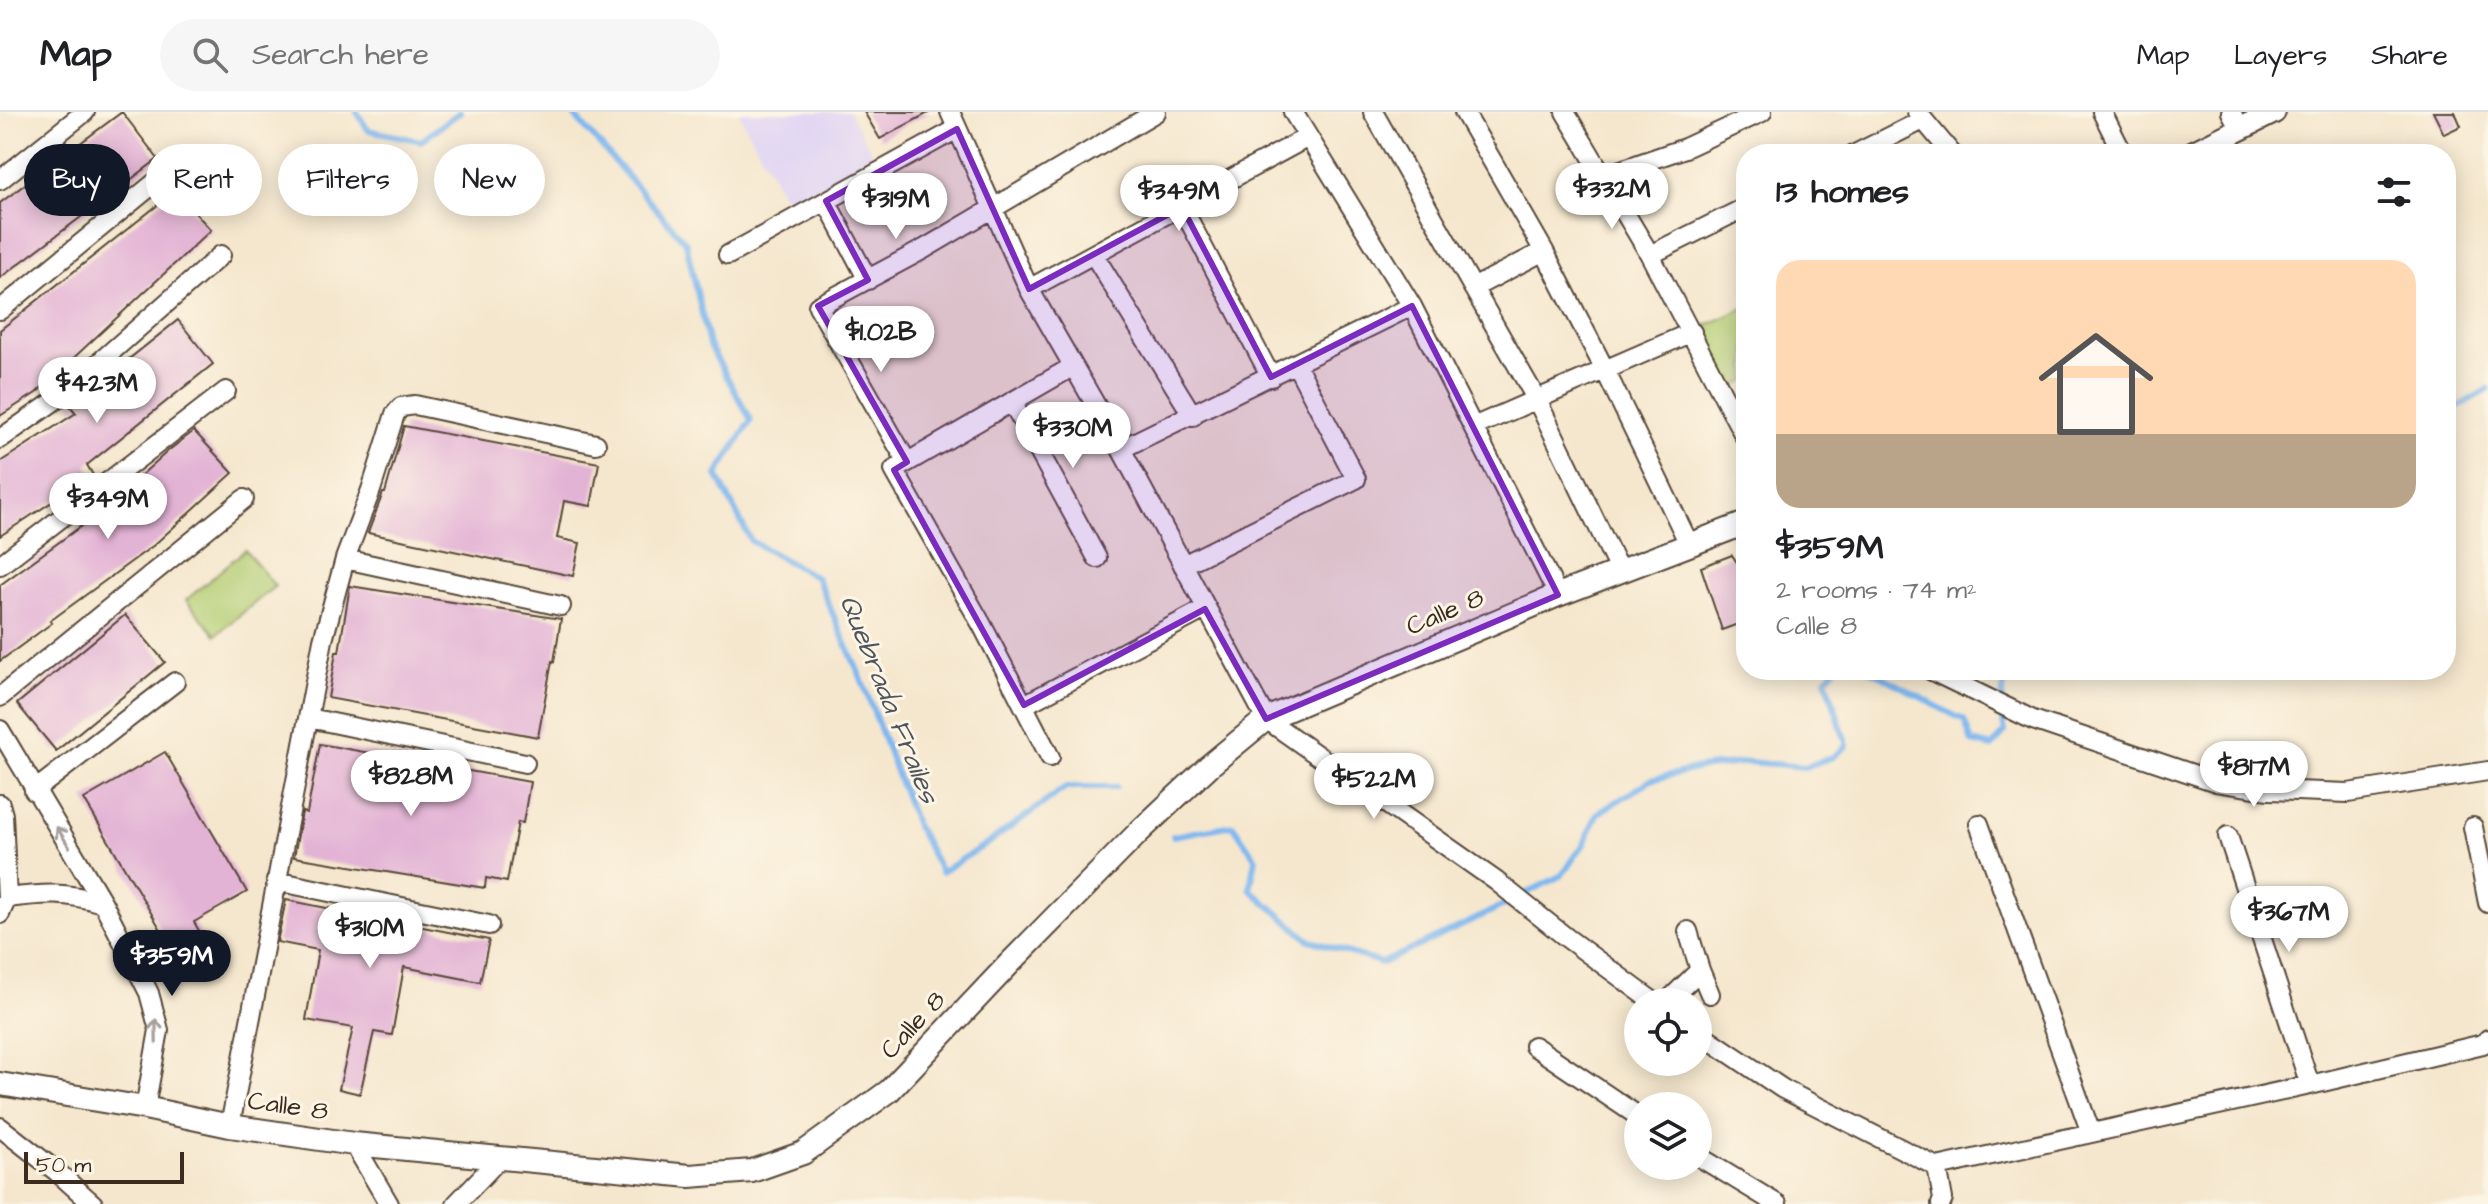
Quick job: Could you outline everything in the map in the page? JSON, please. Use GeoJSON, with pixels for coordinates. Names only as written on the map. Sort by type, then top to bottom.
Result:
{"type":"FeatureCollection","features":[{"type":"Feature","properties":{"kind":"street"},"geometry":{"type":"LineString","coordinates":[[0,180],[85,112]]}},
{"type":"Feature","properties":{"kind":"street"},"geometry":{"type":"LineString","coordinates":[[907,462],[818,306],[992,210],[1156,112]]}},
{"type":"Feature","properties":{"kind":"street"},"geometry":{"type":"LineString","coordinates":[[1293,112],[1412,306],[1558,595]]}},
{"type":"Feature","properties":{"kind":"street"},"geometry":{"type":"LineString","coordinates":[[1373,112],[1537,400],[1620,572]]}},
{"type":"Feature","properties":{"kind":"street"},"geometry":{"type":"LineString","coordinates":[[1464,112],[1544,251],[1690,546]]}},
{"type":"Feature","properties":{"kind":"street"},"geometry":{"type":"LineString","coordinates":[[1565,112],[1650,255],[1736,419]]}},
{"type":"Feature","properties":{"kind":"street"},"geometry":{"type":"LineString","coordinates":[[1604,176],[1685,148],[1762,112]]}},
{"type":"Feature","properties":{"kind":"street"},"geometry":{"type":"LineString","coordinates":[[2102,112],[2118,144]]}},
{"type":"Feature","properties":{"kind":"street"},"geometry":{"type":"LineString","coordinates":[[2203,144],[2235,120],[2274,112]]}},
{"type":"Feature","properties":{"kind":"street"},"geometry":{"type":"LineString","coordinates":[[1872,144],[1920,116],[1944,144]]}},
{"type":"Feature","properties":{"kind":"street"},"geometry":{"type":"LineString","coordinates":[[728,255],[826,201],[954,120],[1029,289],[1121,449],[1266,719],[1506,890],[1635,988]]}},
{"type":"Feature","properties":{"kind":"street"},"geometry":{"type":"LineString","coordinates":[[1029,289],[1308,137]]}},
{"type":"Feature","properties":{"kind":"street"},"geometry":{"type":"LineString","coordinates":[[0,310],[146,190]]}},
{"type":"Feature","properties":{"kind":"street"},"geometry":{"type":"LineString","coordinates":[[826,201],[868,280]]}},
{"type":"Feature","properties":{"kind":"street"},"geometry":{"type":"LineString","coordinates":[[1182,207],[1271,377]]}},
{"type":"Feature","properties":{"kind":"street"},"geometry":{"type":"LineString","coordinates":[[1650,255],[1736,212]]}},
{"type":"Feature","properties":{"kind":"street"},"geometry":{"type":"LineString","coordinates":[[1473,288],[1544,251]]}},
{"type":"Feature","properties":{"kind":"street"},"geometry":{"type":"LineString","coordinates":[[0,439],[60,397],[221,255]]}},
{"type":"Feature","properties":{"kind":"street"},"geometry":{"type":"LineString","coordinates":[[1094,255],[1193,416]]}},
{"type":"Feature","properties":{"kind":"street"},"geometry":{"type":"LineString","coordinates":[[1121,449],[1412,306]]}},
{"type":"Feature","properties":{"kind":"street"},"geometry":{"type":"LineString","coordinates":[[1473,427],[1692,332]]}},
{"type":"Feature","properties":{"kind":"street"},"geometry":{"type":"LineString","coordinates":[[1183,565],[1356,479],[1296,364]]}},
{"type":"Feature","properties":{"kind":"street"},"geometry":{"type":"LineString","coordinates":[[1050,757],[982,625],[894,470],[1072,367]]}},
{"type":"Feature","properties":{"kind":"street"},"geometry":{"type":"LineString","coordinates":[[0,565],[226,391]]}},
{"type":"Feature","properties":{"kind":"street"},"geometry":{"type":"LineString","coordinates":[[1012,402],[1097,558]]}},
{"type":"Feature","properties":{"kind":"street"},"geometry":{"type":"LineString","coordinates":[[230,1126],[323,640],[345,559],[395,414],[401,407],[415,405],[596,444]]}},
{"type":"Feature","properties":{"kind":"street"},"geometry":{"type":"LineString","coordinates":[[0,697],[244,499]]}},
{"type":"Feature","properties":{"kind":"street","name":"Calle 8"},"geometry":{"type":"LineString","coordinates":[[0,1084],[145,1108],[230,1126],[354,1144],[690,1176],[752,1171],[803,1153],[889,1091],[1140,831],[1209,766],[1266,719],[1558,595],[1736,530]]}},
{"type":"Feature","properties":{"kind":"street"},"geometry":{"type":"LineString","coordinates":[[345,559],[561,606]]}},
{"type":"Feature","properties":{"kind":"street"},"geometry":{"type":"LineString","coordinates":[[1024,705],[1205,609]]}},
{"type":"Feature","properties":{"kind":"street"},"geometry":{"type":"LineString","coordinates":[[1948,680],[2033,720],[2216,782],[2269,790],[2348,793],[2488,771]]}},
{"type":"Feature","properties":{"kind":"street"},"geometry":{"type":"LineString","coordinates":[[34,791],[175,682]]}},
{"type":"Feature","properties":{"kind":"street"},"geometry":{"type":"LineString","coordinates":[[309,718],[525,763]]}},
{"type":"Feature","properties":{"kind":"street"},"geometry":{"type":"LineString","coordinates":[[0,730],[103,903],[149,993],[159,1030],[145,1108]]}},
{"type":"Feature","properties":{"kind":"street"},"geometry":{"type":"LineString","coordinates":[[0,804],[3,815],[4,906],[42,894],[73,894],[103,903]]}},
{"type":"Feature","properties":{"kind":"street"},"geometry":{"type":"LineString","coordinates":[[1979,824],[2091,1133]]}},
{"type":"Feature","properties":{"kind":"street"},"geometry":{"type":"LineString","coordinates":[[2473,827],[2488,903]]}},
{"type":"Feature","properties":{"kind":"street"},"geometry":{"type":"LineString","coordinates":[[2228,836],[2310,1085]]}},
{"type":"Feature","properties":{"kind":"street"},"geometry":{"type":"LineString","coordinates":[[276,881],[489,925]]}},
{"type":"Feature","properties":{"kind":"street"},"geometry":{"type":"LineString","coordinates":[[1688,931],[1708,988]]}},
{"type":"Feature","properties":{"kind":"street"},"geometry":{"type":"LineString","coordinates":[[1681,988],[1700,970]]}},
{"type":"Feature","properties":{"kind":"street"},"geometry":{"type":"LineString","coordinates":[[1712,1041],[1783,1089],[1937,1167],[2310,1085],[2483,1044],[2488,1039]]}},
{"type":"Feature","properties":{"kind":"street"},"geometry":{"type":"LineString","coordinates":[[1534,1046],[1624,1107]]}},
{"type":"Feature","properties":{"kind":"street"},"geometry":{"type":"LineString","coordinates":[[0,1127],[93,1204]]}},
{"type":"Feature","properties":{"kind":"street"},"geometry":{"type":"LineString","coordinates":[[354,1144],[389,1204]]}},
{"type":"Feature","properties":{"kind":"street"},"geometry":{"type":"LineString","coordinates":[[456,1204],[499,1159]]}},
{"type":"Feature","properties":{"kind":"street"},"geometry":{"type":"LineString","coordinates":[[1712,1165],[1777,1204]]}},
{"type":"Feature","properties":{"kind":"street"},"geometry":{"type":"LineString","coordinates":[[1937,1167],[1943,1199],[1941,1204]]}},
{"type":"Feature","properties":{"kind":"highlighted area"},"geometry":{"type":"Polygon","coordinates":[[[957,129],[1029,289],[1182,207],[1271,377],[1412,306],[1558,595],[1266,719],[1205,609],[1024,705],[894,470],[907,462],[818,306],[868,280],[826,201],[957,129]]]}},
{"type":"Feature","properties":{"kind":"shaded area"},"geometry":{"type":"Polygon","coordinates":[[[738,112],[849,112],[882,171],[795,218],[738,112]]]}},
{"type":"Feature","properties":{"kind":"green space"},"geometry":{"type":"Polygon","coordinates":[[[1736,312],[1736,386],[1723,393],[1692,332],[1736,312]]]}},
{"type":"Feature","properties":{"kind":"green space"},"geometry":{"type":"Polygon","coordinates":[[[245,550],[275,586],[216,635],[186,600],[245,550]]]}},
{"type":"Feature","properties":{"kind":"building"},"geometry":{"type":"Polygon","coordinates":[[[122,112],[147,144],[146,168],[130,180],[130,144],[79,144],[122,112]]]}},
{"type":"Feature","properties":{"kind":"building"},"geometry":{"type":"Polygon","coordinates":[[[864,112],[930,112],[880,139],[864,112]]]}},
{"type":"Feature","properties":{"kind":"building"},"geometry":{"type":"Polygon","coordinates":[[[2433,112],[2455,112],[2461,126],[2444,134],[2433,112]]]}},
{"type":"Feature","properties":{"kind":"building"},"geometry":{"type":"Polygon","coordinates":[[[24,185],[24,216],[82,216],[0,278],[0,203],[24,185]]]}},
{"type":"Feature","properties":{"kind":"building"},"geometry":{"type":"Polygon","coordinates":[[[146,214],[198,216],[211,230],[36,393],[0,416],[0,330],[146,214]]]}},
{"type":"Feature","properties":{"kind":"building"},"geometry":{"type":"Polygon","coordinates":[[[178,320],[213,364],[87,465],[93,475],[0,536],[0,462],[76,413],[70,406],[178,320]]]}},
{"type":"Feature","properties":{"kind":"building"},"geometry":{"type":"Polygon","coordinates":[[[404,426],[599,463],[591,506],[564,501],[557,538],[580,543],[573,576],[368,533],[385,493],[404,426]]]}},
{"type":"Feature","properties":{"kind":"building"},"geometry":{"type":"Polygon","coordinates":[[[194,431],[233,473],[154,545],[0,661],[0,585],[131,490],[128,487],[194,431]]]}},
{"type":"Feature","properties":{"kind":"building"},"geometry":{"type":"Polygon","coordinates":[[[1732,555],[1736,561],[1736,625],[1722,630],[1701,567],[1732,555]]]}},
{"type":"Feature","properties":{"kind":"building"},"geometry":{"type":"Polygon","coordinates":[[[350,586],[561,619],[538,737],[328,698],[350,586]]]}},
{"type":"Feature","properties":{"kind":"building"},"geometry":{"type":"Polygon","coordinates":[[[125,615],[165,662],[56,751],[17,704],[125,615]]]}},
{"type":"Feature","properties":{"kind":"building"},"geometry":{"type":"Polygon","coordinates":[[[320,744],[530,782],[523,823],[518,822],[507,882],[486,878],[485,888],[294,857],[302,812],[307,813],[320,744]]]}},
{"type":"Feature","properties":{"kind":"building"},"geometry":{"type":"Polygon","coordinates":[[[165,752],[247,892],[194,922],[205,941],[177,957],[84,799],[165,752]]]}},
{"type":"Feature","properties":{"kind":"building"},"geometry":{"type":"Polygon","coordinates":[[[286,900],[489,940],[480,982],[404,967],[392,1035],[374,1032],[360,1094],[339,1089],[353,1028],[306,1020],[318,950],[277,942],[286,900]]]}},
{"type":"Feature","properties":{"kind":"waterway","name":"Quebrada Frailes"},"geometry":{"type":"LineString","coordinates":[[357,112],[368,130],[421,141],[460,112]]}},
{"type":"Feature","properties":{"kind":"waterway","name":"Quebrada Frailes"},"geometry":{"type":"LineString","coordinates":[[571,112],[686,243],[709,345],[751,420],[717,475],[751,541],[817,578],[861,678],[915,823],[941,872],[990,842],[1066,787],[1116,787]]}},
{"type":"Feature","properties":{"kind":"waterway","name":"Quebrada Frailes"},"geometry":{"type":"LineString","coordinates":[[2456,408],[2488,389]]}},
{"type":"Feature","properties":{"kind":"waterway","name":"Quebrada Frailes"},"geometry":{"type":"LineString","coordinates":[[1173,836],[1233,825],[1256,859],[1250,889],[1309,940],[1382,963],[1562,875],[1584,844],[1597,814],[1651,780],[1699,768],[1749,762],[1805,767],[1833,757],[1847,746],[1826,680]]}},
{"type":"Feature","properties":{"kind":"waterway","name":"Quebrada Frailes"},"geometry":{"type":"LineString","coordinates":[[1888,680],[1964,720],[1972,742],[1992,747],[2005,732],[2002,701],[2006,680]]}}]}
